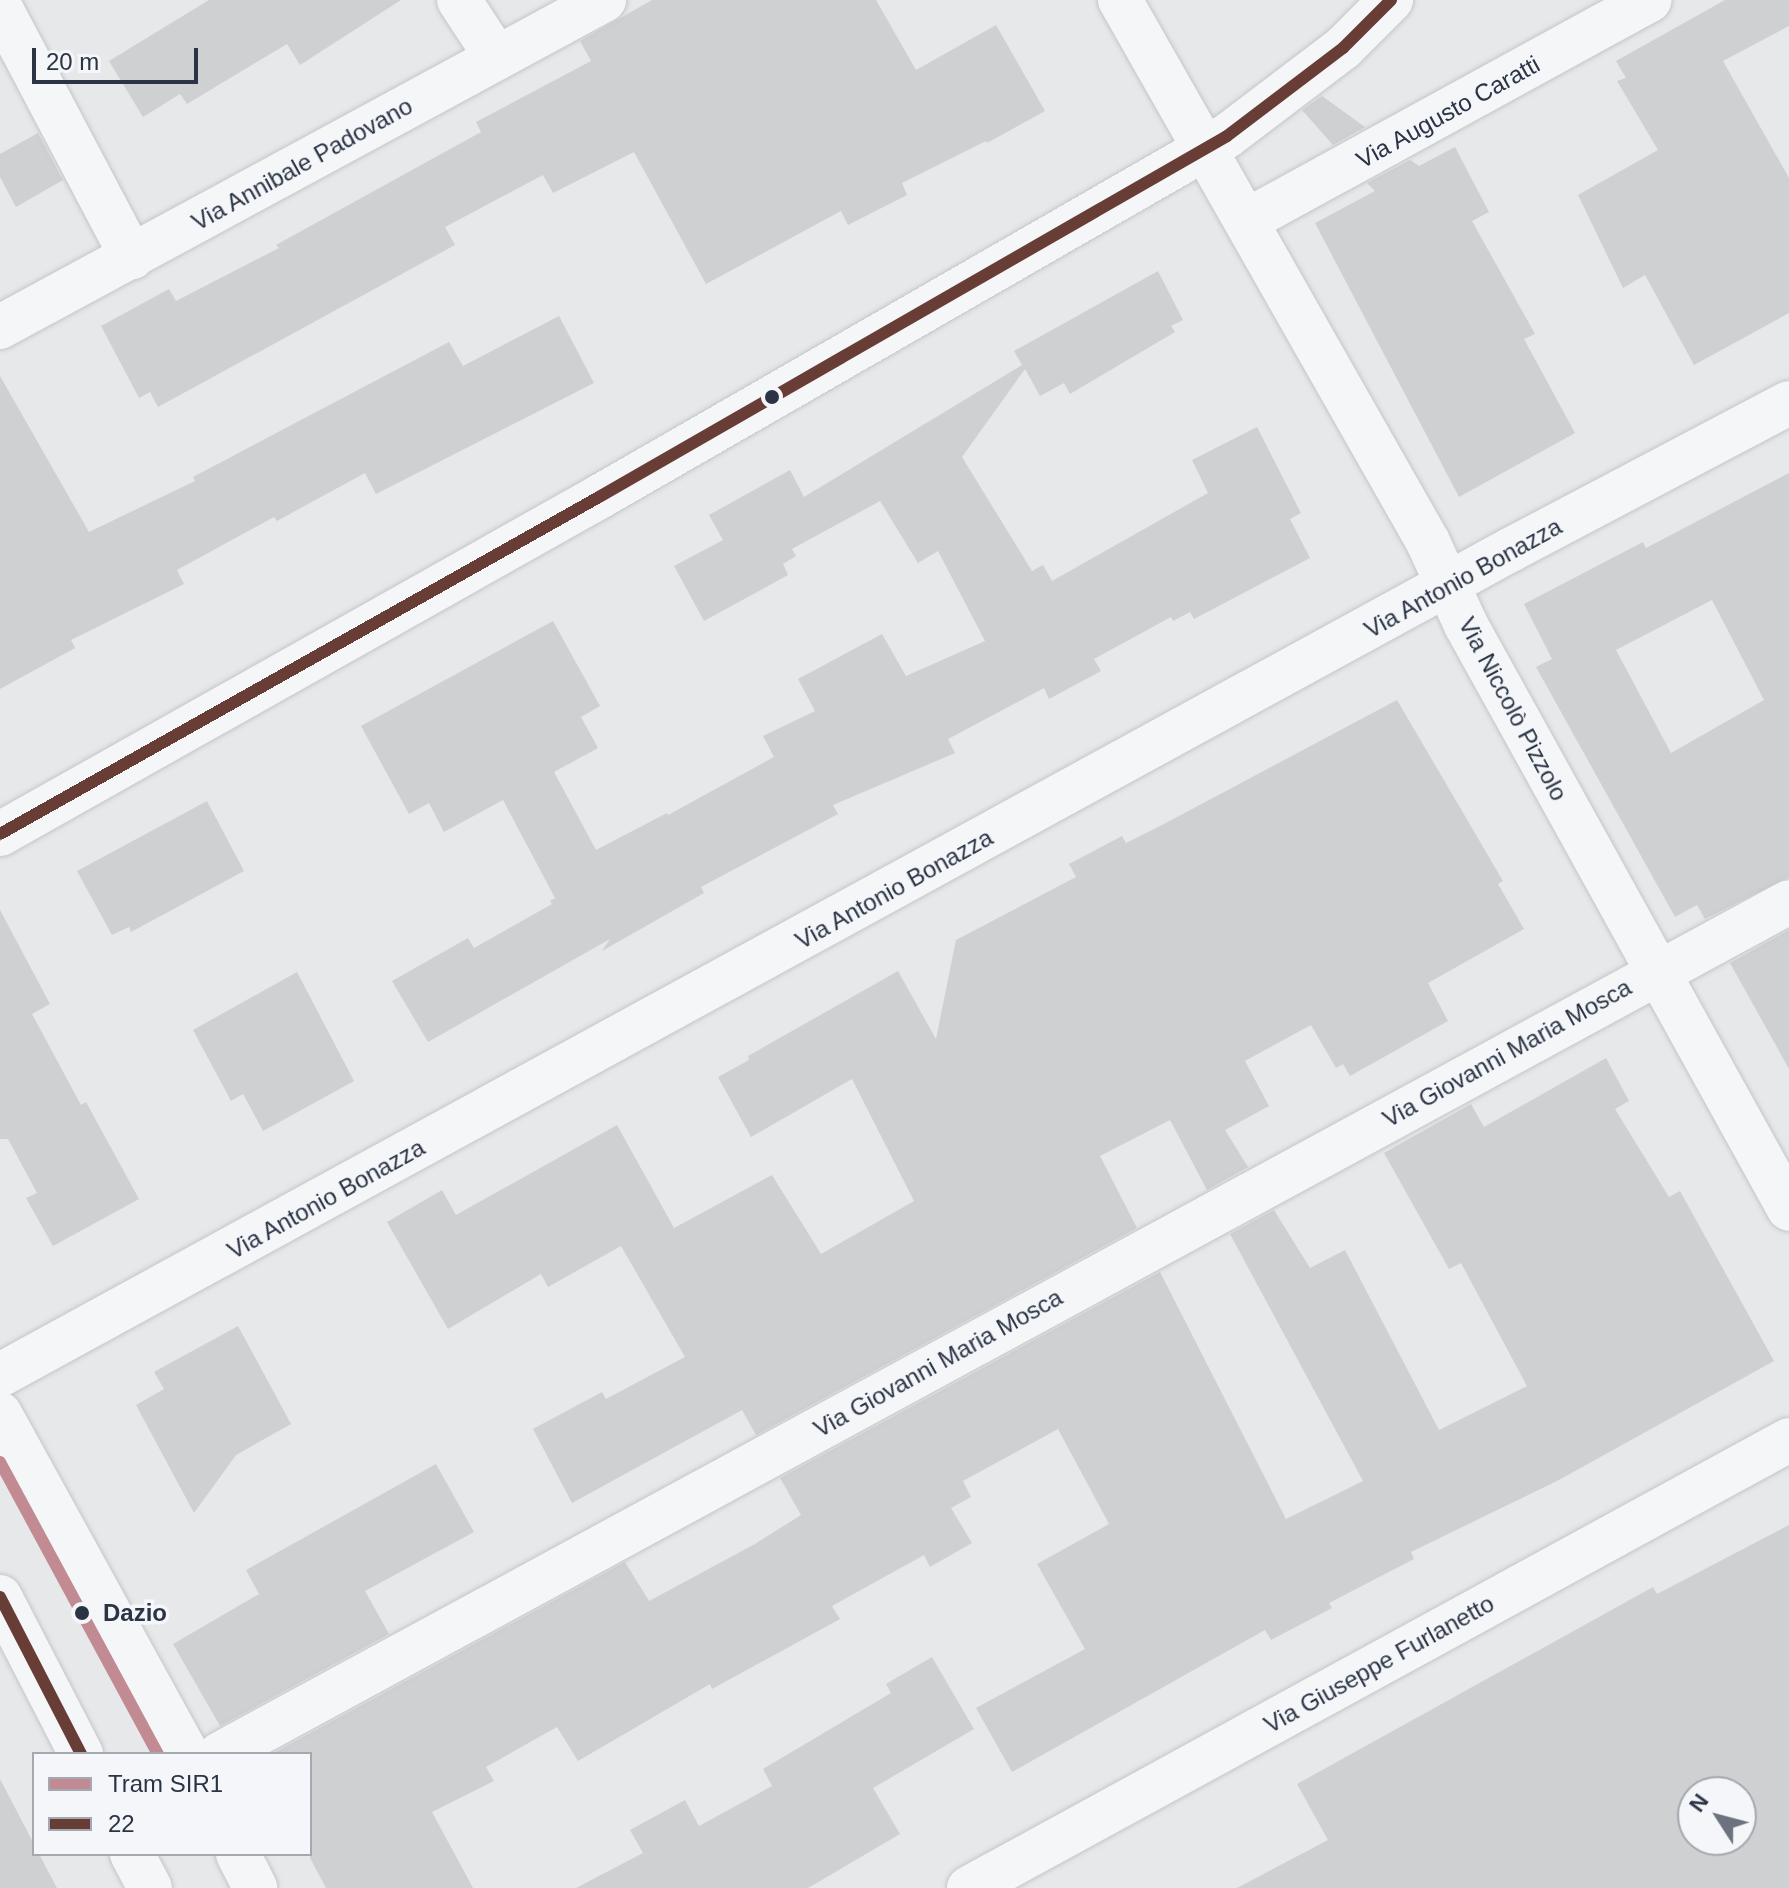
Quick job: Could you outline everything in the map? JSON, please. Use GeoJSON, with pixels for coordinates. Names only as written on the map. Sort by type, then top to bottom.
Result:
{"type":"FeatureCollection","features":[{"type":"Feature","properties":{"kind":"street"},"geometry":{"type":"LineString","coordinates":[[459,0],[497,58]]}},
{"type":"Feature","properties":{"kind":"street","name":"Via Annibale Padovano"},"geometry":{"type":"LineString","coordinates":[[0,327],[604,0]]}},
{"type":"Feature","properties":{"kind":"street","name":"Via Niccolò Pizzolo"},"geometry":{"type":"LineString","coordinates":[[1120,0],[1206,146],[1428,542],[1466,625],[1789,1209]]}},
{"type":"Feature","properties":{"kind":"street"},"geometry":{"type":"LineString","coordinates":[[0,834],[599,497],[1227,136],[1291,91],[1343,48],[1391,0]]}},
{"type":"Feature","properties":{"kind":"street","name":"Via Augusto Caratti"},"geometry":{"type":"LineString","coordinates":[[1246,221],[1649,0]]}},
{"type":"Feature","properties":{"kind":"street"},"geometry":{"type":"LineString","coordinates":[[0,7],[132,257]]}},
{"type":"Feature","properties":{"kind":"street","name":"Via Antonio Bonazza"},"geometry":{"type":"LineString","coordinates":[[0,1375],[1789,403]]}},
{"type":"Feature","properties":{"kind":"street","name":"Via Giovanni Maria Mosca"},"geometry":{"type":"LineString","coordinates":[[224,1752],[1789,902]]}},
{"type":"Feature","properties":{"kind":"street"},"geometry":{"type":"LineString","coordinates":[[0,1414],[186,1752]]}},
{"type":"Feature","properties":{"kind":"street","name":"Via Giuseppe Furlanetto"},"geometry":{"type":"LineString","coordinates":[[969,1888],[1019,1876],[1789,1440]]}},
{"type":"Feature","properties":{"kind":"street"},"geometry":{"type":"LineString","coordinates":[[0,1597],[80,1752]]}},
{"type":"Feature","properties":{"kind":"street"},"geometry":{"type":"LineString","coordinates":[[133,1856],[150,1888]]}},
{"type":"Feature","properties":{"kind":"street"},"geometry":{"type":"LineString","coordinates":[[239,1856],[255,1888]]}},
{"type":"Feature","properties":{"kind":"building"},"geometry":{"type":"Polygon","coordinates":[[[209,0],[401,0],[300,65],[287,44],[187,104],[180,94],[143,117],[109,61],[209,0]]]}},
{"type":"Feature","properties":{"kind":"building"},"geometry":{"type":"Polygon","coordinates":[[[652,0],[876,0],[916,70],[996,25],[1045,111],[987,143],[902,183],[907,195],[848,225],[841,211],[706,284],[634,152],[553,193],[543,175],[445,227],[455,245],[158,407],[150,392],[139,398],[101,326],[169,289],[176,301],[279,248],[276,245],[481,132],[476,122],[591,61],[580,41],[652,0]]]}},
{"type":"Feature","properties":{"kind":"building"},"geometry":{"type":"Polygon","coordinates":[[[1725,0],[1789,0],[1789,26],[1723,61],[1789,178],[1789,313],[1694,365],[1645,275],[1623,288],[1578,195],[1658,150],[1617,81],[1626,78],[1616,61],[1725,0]]]}},
{"type":"Feature","properties":{"kind":"building"},"geometry":{"type":"Polygon","coordinates":[[[1322,96],[1365,127],[1333,145],[1302,110],[1322,96]]]}},
{"type":"Feature","properties":{"kind":"building"},"geometry":{"type":"Polygon","coordinates":[[[38,133],[63,180],[16,207],[0,177],[0,154],[38,133]]]}},
{"type":"Feature","properties":{"kind":"building"},"geometry":{"type":"Polygon","coordinates":[[[1455,147],[1489,212],[1472,221],[1535,334],[1524,339],[1575,433],[1459,497],[1315,223],[1375,191],[1367,183],[1410,160],[1419,166],[1455,147]]]}},
{"type":"Feature","properties":{"kind":"building"},"geometry":{"type":"Polygon","coordinates":[[[1158,271],[1183,320],[1171,326],[1175,332],[1070,394],[1064,383],[1040,396],[1025,369],[962,457],[1032,571],[1043,565],[1052,581],[1208,493],[1192,460],[1257,427],[1301,513],[1290,519],[1310,558],[1194,619],[1190,612],[1173,621],[1171,617],[1094,659],[1101,671],[1049,699],[1044,688],[948,739],[955,753],[833,805],[838,814],[701,887],[704,893],[602,951],[610,939],[428,1042],[392,981],[468,938],[474,948],[552,904],[550,901],[555,898],[503,800],[444,832],[429,803],[409,814],[361,726],[553,621],[600,706],[581,717],[598,748],[554,772],[596,850],[774,757],[763,736],[815,711],[798,679],[882,634],[906,676],[985,641],[938,551],[918,563],[880,501],[792,549],[796,556],[783,564],[788,575],[704,621],[674,566],[723,540],[709,515],[790,470],[804,497],[1022,365],[1014,351],[1158,271]]]}},
{"type":"Feature","properties":{"kind":"building"},"geometry":{"type":"Polygon","coordinates":[[[559,316],[594,383],[376,494],[365,473],[277,521],[274,517],[177,570],[184,584],[71,640],[75,648],[0,689],[0,376],[89,532],[195,481],[193,477],[449,342],[463,366],[559,316]]]}},
{"type":"Feature","properties":{"kind":"building"},"geometry":{"type":"Polygon","coordinates":[[[1789,473],[1789,877],[1705,919],[1697,905],[1675,917],[1536,667],[1552,659],[1524,604],[1643,542],[1646,548],[1789,473]],[[1712,600],[1616,650],[1671,753],[1764,700],[1712,600]]]}},
{"type":"Feature","properties":{"kind":"building"},"geometry":{"type":"Polygon","coordinates":[[[1397,700],[1503,881],[1498,884],[1524,929],[1428,983],[1448,1021],[1350,1076],[1343,1064],[1336,1068],[1311,1025],[1245,1061],[1269,1106],[1225,1130],[1248,1167],[1207,1190],[1170,1120],[1100,1156],[1137,1228],[756,1435],[742,1410],[572,1503],[533,1429],[602,1392],[606,1399],[685,1357],[621,1246],[548,1287],[541,1274],[448,1329],[387,1222],[442,1190],[456,1215],[617,1125],[674,1228],[772,1175],[821,1254],[914,1201],[852,1079],[751,1137],[718,1077],[749,1060],[748,1056],[898,971],[936,1039],[956,940],[1076,877],[1069,864],[1122,836],[1126,843],[1162,825],[1397,700]]]}},
{"type":"Feature","properties":{"kind":"building"},"geometry":{"type":"Polygon","coordinates":[[[207,801],[244,871],[131,932],[129,927],[112,935],[77,871],[207,801]]]}},
{"type":"Feature","properties":{"kind":"building"},"geometry":{"type":"Polygon","coordinates":[[[0,910],[50,1004],[32,1014],[81,1105],[86,1102],[139,1199],[53,1246],[26,1198],[37,1193],[8,1139],[0,1139],[0,910]]]}},
{"type":"Feature","properties":{"kind":"building"},"geometry":{"type":"Polygon","coordinates":[[[1789,930],[1789,1069],[1730,963],[1789,930]]]}},
{"type":"Feature","properties":{"kind":"building"},"geometry":{"type":"Polygon","coordinates":[[[297,972],[354,1081],[263,1131],[243,1094],[231,1101],[193,1030],[297,972]]]}},
{"type":"Feature","properties":{"kind":"building"},"geometry":{"type":"Polygon","coordinates":[[[1606,1058],[1629,1101],[1615,1109],[1669,1197],[1680,1191],[1774,1361],[1557,1481],[1411,1552],[1414,1559],[1329,1603],[1332,1608],[1271,1640],[1265,1630],[1012,1772],[976,1708],[1085,1649],[1037,1564],[1109,1524],[1058,1429],[963,1481],[971,1497],[951,1508],[972,1543],[930,1567],[924,1555],[832,1606],[840,1619],[712,1689],[710,1684],[578,1761],[557,1727],[486,1767],[494,1781],[432,1812],[473,1888],[326,1888],[310,1858],[312,1752],[276,1752],[625,1562],[649,1601],[755,1544],[801,1515],[780,1478],[1160,1272],[1286,1519],[1363,1481],[1230,1234],[1274,1210],[1310,1268],[1345,1250],[1439,1430],[1527,1386],[1461,1263],[1449,1269],[1384,1153],[1471,1104],[1484,1127],[1606,1058]]]}},
{"type":"Feature","properties":{"kind":"building"},"geometry":{"type":"Polygon","coordinates":[[[238,1326],[291,1424],[236,1455],[194,1513],[136,1405],[164,1389],[154,1372],[238,1326]]]}},
{"type":"Feature","properties":{"kind":"building"},"geometry":{"type":"Polygon","coordinates":[[[436,1464],[474,1532],[365,1591],[389,1634],[220,1726],[173,1644],[259,1594],[246,1570],[436,1464]]]}},
{"type":"Feature","properties":{"kind":"building"},"geometry":{"type":"Polygon","coordinates":[[[1789,1525],[1789,1888],[1237,1888],[1328,1840],[1297,1784],[1653,1587],[1657,1594],[1789,1525]]]}},
{"type":"Feature","properties":{"kind":"building"},"geometry":{"type":"Polygon","coordinates":[[[932,1657],[974,1729],[873,1788],[900,1834],[808,1888],[576,1888],[643,1853],[630,1830],[685,1800],[699,1826],[772,1786],[763,1769],[891,1693],[886,1684],[932,1657]]]}},
{"type":"Feature","properties":{"kind":"building"},"geometry":{"type":"Polygon","coordinates":[[[0,1779],[32,1840],[32,1856],[40,1856],[57,1888],[0,1888],[0,1779]]]}},
{"type":"Feature","properties":{"kind":"tram line","name":"SIR1"},"geometry":{"type":"LineString","coordinates":[[0,1462],[157,1752]]}},
{"type":"Feature","properties":{"kind":"transit line","name":"22"},"geometry":{"type":"LineString","coordinates":[[0,834],[599,497],[1227,136],[1343,48],[1391,0]]}},
{"type":"Feature","properties":{"kind":"transit line","name":"22"},"geometry":{"type":"LineString","coordinates":[[0,1597],[80,1752]]}},
{"type":"Feature","properties":{"kind":"place","name":"Dazio"},"geometry":{"type":"Point","coordinates":[82,1613]}}]}
